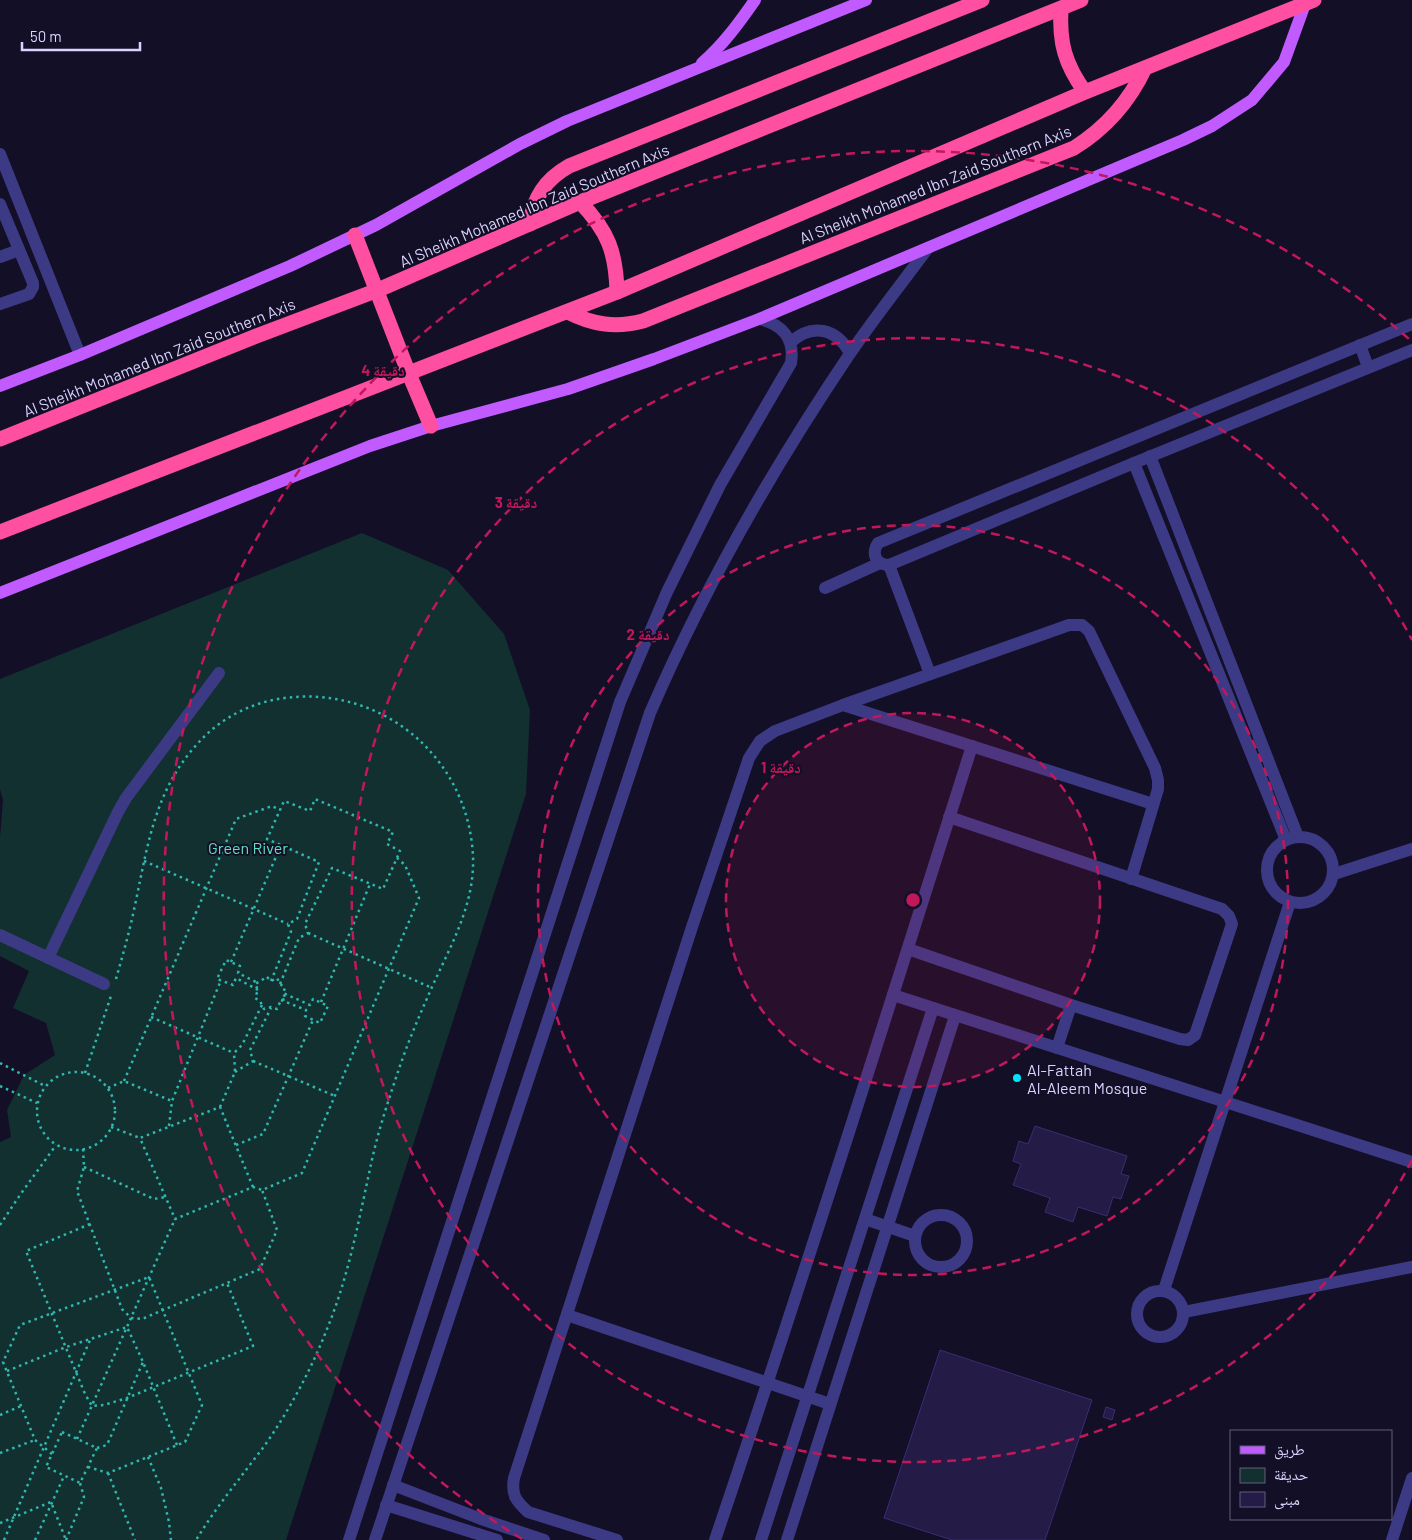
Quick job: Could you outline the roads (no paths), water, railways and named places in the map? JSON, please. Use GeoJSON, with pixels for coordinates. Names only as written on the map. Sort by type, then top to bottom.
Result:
{"type":"FeatureCollection","features":[{"type":"Feature","properties":{"kind":"highway"},"geometry":{"type":"LineString","coordinates":[[530,224],[533,206],[541,190],[553,176],[569,166],[982,0]]}},
{"type":"Feature","properties":{"kind":"highway","name":"Al Sheikh Mohamed Ibn Zaid Southern Axis"},"geometry":{"type":"LineString","coordinates":[[0,439],[378,290],[580,202],[1081,0]]}},
{"type":"Feature","properties":{"kind":"highway","name":"Al Sheikh Mohamed Ibn Zaid Southern Axis"},"geometry":{"type":"LineString","coordinates":[[0,532],[568,312],[1085,92],[1308,1]]}},
{"type":"Feature","properties":{"kind":"highway"},"geometry":{"type":"LineString","coordinates":[[1061,9],[1060,26],[1064,53],[1075,77],[1085,92]]}},
{"type":"Feature","properties":{"kind":"highway","name":"Al Sheikh Mohamed Ibn Zaid Southern Axis"},"geometry":{"type":"LineString","coordinates":[[568,312],[592,323],[606,325],[631,324],[644,321],[1074,148],[1091,138],[1119,110],[1138,83],[1145,68]]}},
{"type":"Feature","properties":{"kind":"highway"},"geometry":{"type":"LineString","coordinates":[[580,202],[594,217],[605,234],[612,252],[617,292]]}},
{"type":"Feature","properties":{"kind":"highway"},"geometry":{"type":"LineString","coordinates":[[356,235],[431,426]]}},
{"type":"Feature","properties":{"kind":"main road"},"geometry":{"type":"LineString","coordinates":[[695,69],[713,54],[730,35],[755,0]]}},
{"type":"Feature","properties":{"kind":"main road"},"geometry":{"type":"LineString","coordinates":[[0,386],[80,355],[290,266],[410,207],[520,144],[567,121],[866,0]]}},
{"type":"Feature","properties":{"kind":"main road"},"geometry":{"type":"LineString","coordinates":[[0,593],[370,446],[431,426],[568,388],[654,359],[759,319],[1183,140],[1212,126],[1252,100],[1284,62],[1308,1]]}},
{"type":"Feature","properties":{"kind":"street"},"geometry":{"type":"LineString","coordinates":[[0,154],[80,355]]}},
{"type":"Feature","properties":{"kind":"street"},"geometry":{"type":"LineString","coordinates":[[0,204],[33,287],[29,294],[0,304]]}},
{"type":"Feature","properties":{"kind":"street"},"geometry":{"type":"LineString","coordinates":[[375,1540],[650,713],[697,611],[803,424],[850,353],[928,248]]}},
{"type":"Feature","properties":{"kind":"street"},"geometry":{"type":"LineString","coordinates":[[0,257],[19,250]]}},
{"type":"Feature","properties":{"kind":"street"},"geometry":{"type":"LineString","coordinates":[[349,1540],[620,702],[666,592],[711,503],[791,363],[793,352],[786,333],[769,321],[759,319]]}},
{"type":"Feature","properties":{"kind":"street"},"geometry":{"type":"LineString","coordinates":[[930,674],[885,564],[876,559],[874,554],[878,543],[1412,324]]}},
{"type":"Feature","properties":{"kind":"street"},"geometry":{"type":"LineString","coordinates":[[790,342],[806,332],[814,330],[823,331],[840,339],[850,353]]}},
{"type":"Feature","properties":{"kind":"street"},"geometry":{"type":"LineString","coordinates":[[1360,345],[1368,367]]}},
{"type":"Feature","properties":{"kind":"street"},"geometry":{"type":"LineString","coordinates":[[825,588],[1412,350]]}},
{"type":"Feature","properties":{"kind":"street"},"geometry":{"type":"LineString","coordinates":[[1150,456],[1292,839]]}},
{"type":"Feature","properties":{"kind":"street"},"geometry":{"type":"LineString","coordinates":[[1134,463],[1292,839]]}},
{"type":"Feature","properties":{"kind":"street"},"geometry":{"type":"LineString","coordinates":[[618,1540],[528,1512],[517,1502],[512,1488],[692,927],[750,758],[760,741],[775,731],[930,674],[1070,625],[1082,625],[1089,631],[1155,768],[1158,780],[1158,789],[1131,879]]}},
{"type":"Feature","properties":{"kind":"street"},"geometry":{"type":"LineString","coordinates":[[48,958],[126,798],[218,673]]}},
{"type":"Feature","properties":{"kind":"street"},"geometry":{"type":"LineString","coordinates":[[844,705],[1153,804]]}},
{"type":"Feature","properties":{"kind":"street"},"geometry":{"type":"LineString","coordinates":[[715,1540],[908,949],[972,746]]}},
{"type":"Feature","properties":{"kind":"street"},"geometry":{"type":"LineString","coordinates":[[908,949],[1071,1005],[1188,1040],[1195,1034],[1232,924],[1229,916],[1222,909],[949,817]]}},
{"type":"Feature","properties":{"kind":"street"},"geometry":{"type":"LineString","coordinates":[[1292,839],[1312,839],[1324,847],[1332,859],[1334,874],[1329,888],[1319,898],[1305,903],[1290,902],[1277,894],[1268,881],[1267,865],[1274,850],[1292,839]]}},
{"type":"Feature","properties":{"kind":"street"},"geometry":{"type":"LineString","coordinates":[[1334,874],[1412,849]]}},
{"type":"Feature","properties":{"kind":"street"},"geometry":{"type":"LineString","coordinates":[[1164,1290],[1290,902]]}},
{"type":"Feature","properties":{"kind":"street"},"geometry":{"type":"LineString","coordinates":[[0,935],[48,958],[111,984]]}},
{"type":"Feature","properties":{"kind":"street"},"geometry":{"type":"LineString","coordinates":[[893,995],[1412,1162]]}},
{"type":"Feature","properties":{"kind":"street"},"geometry":{"type":"LineString","coordinates":[[1057,1048],[1071,1005]]}},
{"type":"Feature","properties":{"kind":"street"},"geometry":{"type":"LineString","coordinates":[[761,1540],[933,1008]]}},
{"type":"Feature","properties":{"kind":"street"},"geometry":{"type":"LineString","coordinates":[[787,1540],[955,1016]]}},
{"type":"Feature","properties":{"kind":"street"},"geometry":{"type":"LineString","coordinates":[[944,1214],[957,1220],[966,1231],[968,1244],[963,1256],[955,1264],[944,1268],[932,1266],[921,1259],[915,1248],[915,1236],[920,1224],[930,1216],[944,1214]]}},
{"type":"Feature","properties":{"kind":"street"},"geometry":{"type":"LineString","coordinates":[[864,1219],[915,1236]]}},
{"type":"Feature","properties":{"kind":"street"},"geometry":{"type":"LineString","coordinates":[[1184,1312],[1412,1267]]}},
{"type":"Feature","properties":{"kind":"street"},"geometry":{"type":"LineString","coordinates":[[1164,1290],[1174,1294],[1181,1302],[1184,1312],[1183,1322],[1177,1331],[1168,1337],[1157,1337],[1147,1334],[1140,1326],[1137,1316],[1138,1305],[1144,1296],[1154,1291],[1164,1290]]}},
{"type":"Feature","properties":{"kind":"street"},"geometry":{"type":"LineString","coordinates":[[567,1315],[830,1404]]}},
{"type":"Feature","properties":{"kind":"street"},"geometry":{"type":"LineString","coordinates":[[1392,1540],[1412,1478]]}},
{"type":"Feature","properties":{"kind":"street"},"geometry":{"type":"LineString","coordinates":[[392,1485],[544,1540]]}},
{"type":"Feature","properties":{"kind":"street"},"geometry":{"type":"LineString","coordinates":[[386,1505],[497,1540]]}},
{"type":"Feature","properties":{"kind":"place","name":"Al-Fattah Al-Aleem Mosque"},"geometry":{"type":"Point","coordinates":[1017,1078]}},
{"type":"Feature","properties":{"kind":"park label","name":"Green River"},"geometry":{"type":"Point","coordinates":[248,847]}}]}
